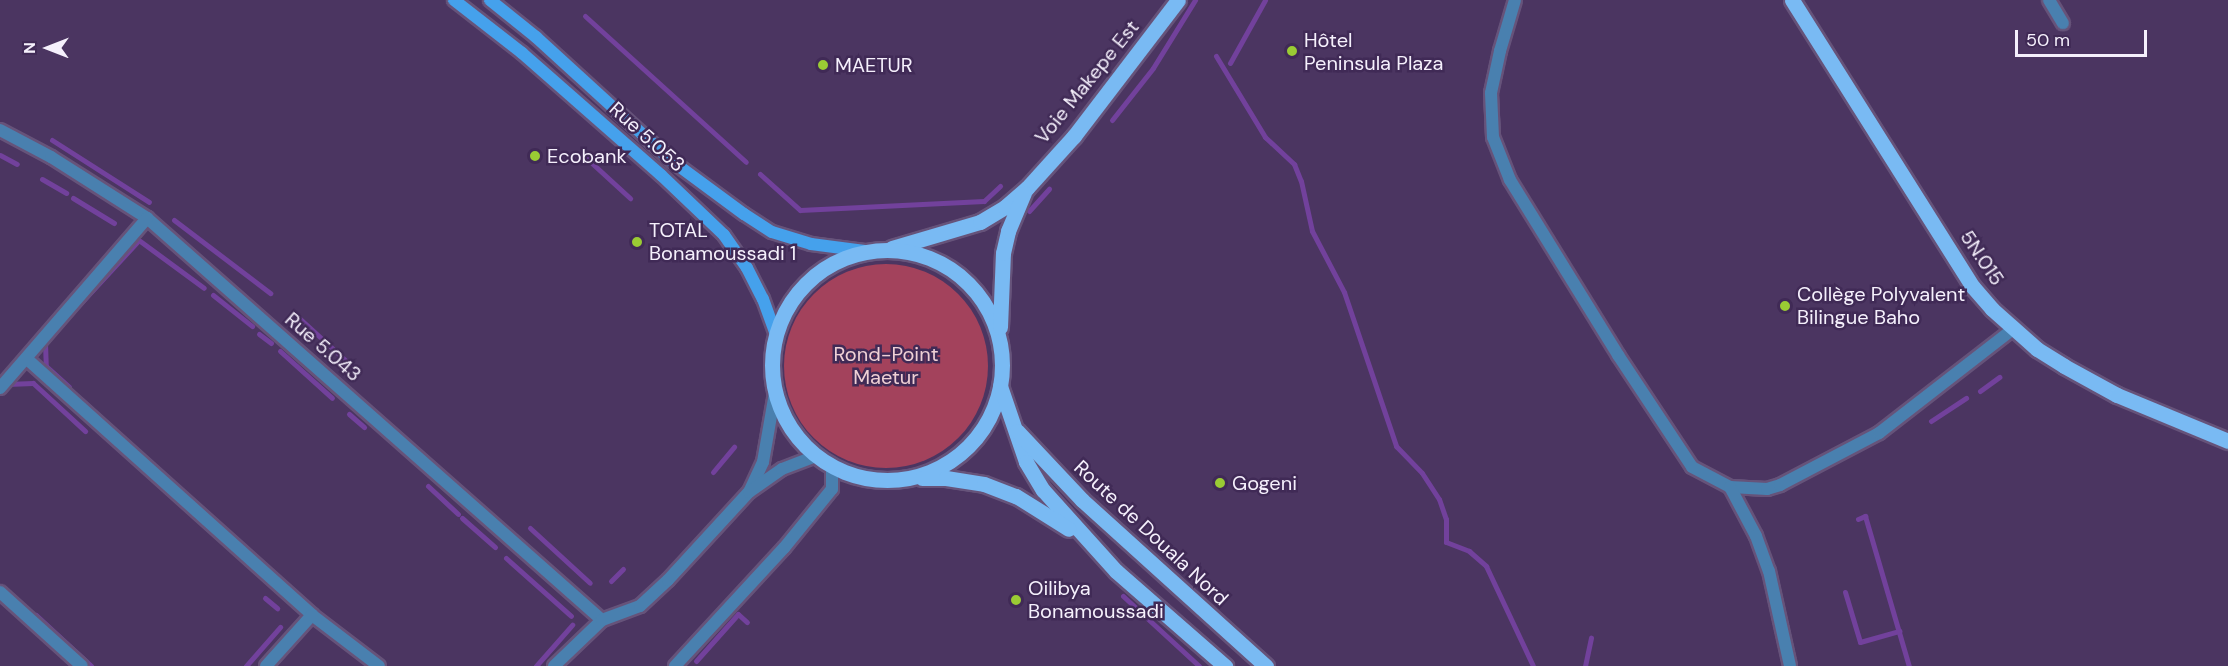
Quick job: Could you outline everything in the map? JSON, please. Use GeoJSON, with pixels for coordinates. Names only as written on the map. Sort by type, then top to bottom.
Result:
{"type":"FeatureCollection","features":[{"type":"Feature","properties":{"kind":"main road","name":"Rue 5.053"},"geometry":{"type":"LineString","coordinates":[[454,0],[530,61],[661,175],[724,235],[747,268],[763,299],[776,335]]}},
{"type":"Feature","properties":{"kind":"main road","name":"Rue 5.053"},"geometry":{"type":"LineString","coordinates":[[490,0],[536,36],[672,161],[744,214],[772,232],[811,244],[865,250]]}},
{"type":"Feature","properties":{"kind":"main road","name":"Voie Makepe Est"},"geometry":{"type":"LineString","coordinates":[[1027,188],[1074,136],[1178,0]]}},
{"type":"Feature","properties":{"kind":"main road","name":"5N.015"},"geometry":{"type":"LineString","coordinates":[[1792,0],[1973,287],[2013,329],[2064,366],[2117,395],[2228,441]]}},
{"type":"Feature","properties":{"kind":"main road"},"geometry":{"type":"LineString","coordinates":[[889,249],[980,222],[1005,207],[1027,188]]}},
{"type":"Feature","properties":{"kind":"main road"},"geometry":{"type":"LineString","coordinates":[[1027,188],[1008,231],[1002,253],[999,309],[1000,386],[1026,462],[1043,490],[1090,545],[1116,571],[1225,666]]}},
{"type":"Feature","properties":{"kind":"main road"},"geometry":{"type":"LineString","coordinates":[[1000,343],[987,306],[961,276],[928,256],[889,249],[865,250],[835,261],[808,280],[788,305],[776,335],[772,364],[775,393],[790,428],[816,456],[832,467],[858,477],[886,481],[946,478],[984,484],[1016,496],[1049,514],[1090,545]]}},
{"type":"Feature","properties":{"kind":"main road"},"geometry":{"type":"LineString","coordinates":[[911,478],[942,467],[970,446],[989,419],[1000,386]]}},
{"type":"Feature","properties":{"kind":"main road","name":"Route de Douala Nord"},"geometry":{"type":"LineString","coordinates":[[1012,425],[1082,500],[1266,666]]}},
{"type":"Feature","properties":{"kind":"street"},"geometry":{"type":"LineString","coordinates":[[1515,0],[1491,93],[1493,137],[1510,180],[1618,355],[1692,467],[1730,487],[1774,488],[1848,452],[1879,433],[2013,329]]}},
{"type":"Feature","properties":{"kind":"street"},"geometry":{"type":"LineString","coordinates":[[2049,0],[2063,23]]}},
{"type":"Feature","properties":{"kind":"street","name":"Rue 5.043"},"geometry":{"type":"LineString","coordinates":[[0,130],[51,158],[147,218],[602,620]]}},
{"type":"Feature","properties":{"kind":"street"},"geometry":{"type":"LineString","coordinates":[[0,388],[27,360],[147,218]]}},
{"type":"Feature","properties":{"kind":"street"},"geometry":{"type":"LineString","coordinates":[[27,360],[312,615],[379,666]]}},
{"type":"Feature","properties":{"kind":"street"},"geometry":{"type":"LineString","coordinates":[[749,492],[763,462],[775,393]]}},
{"type":"Feature","properties":{"kind":"street"},"geometry":{"type":"LineString","coordinates":[[554,666],[602,620],[640,606],[668,580],[749,492],[776,472],[798,461],[816,456]]}},
{"type":"Feature","properties":{"kind":"street"},"geometry":{"type":"LineString","coordinates":[[675,666],[783,548],[832,489],[832,467]]}},
{"type":"Feature","properties":{"kind":"street"},"geometry":{"type":"LineString","coordinates":[[1730,487],[1756,536],[1766,562],[1790,666]]}},
{"type":"Feature","properties":{"kind":"street"},"geometry":{"type":"LineString","coordinates":[[0,592],[82,666]]}},
{"type":"Feature","properties":{"kind":"street"},"geometry":{"type":"LineString","coordinates":[[266,666],[312,615]]}},
{"type":"Feature","properties":{"kind":"green space","name":"Rond-Point Maetur"},"geometry":{"type":"Polygon","coordinates":[[[886,264],[906,266],[925,272],[958,294],[980,327],[986,346],[988,366],[986,386],[980,405],[958,438],[925,460],[906,466],[886,468],[866,466],[847,460],[814,438],[792,405],[786,386],[784,366],[786,346],[792,327],[814,294],[847,272],[866,266],[886,264]]]}},
{"type":"Feature","properties":{"kind":"waterway"},"geometry":{"type":"LineString","coordinates":[[1112,120],[1153,68],[1195,0]]}},
{"type":"Feature","properties":{"kind":"waterway"},"geometry":{"type":"LineString","coordinates":[[1230,63],[1265,0]]}},
{"type":"Feature","properties":{"kind":"waterway"},"geometry":{"type":"LineString","coordinates":[[585,16],[746,162]]}},
{"type":"Feature","properties":{"kind":"waterway"},"geometry":{"type":"LineString","coordinates":[[1216,56],[1265,137],[1294,164],[1301,181],[1312,231],[1344,292],[1396,446],[1422,473],[1439,499],[1446,519],[1446,542],[1469,551],[1486,566],[1533,666]]}},
{"type":"Feature","properties":{"kind":"waterway"},"geometry":{"type":"LineString","coordinates":[[52,140],[149,202]]}},
{"type":"Feature","properties":{"kind":"waterway"},"geometry":{"type":"LineString","coordinates":[[0,155],[17,164]]}},
{"type":"Feature","properties":{"kind":"waterway"},"geometry":{"type":"LineString","coordinates":[[583,155],[630,198]]}},
{"type":"Feature","properties":{"kind":"waterway"},"geometry":{"type":"LineString","coordinates":[[760,174],[800,210],[984,201],[1000,186]]}},
{"type":"Feature","properties":{"kind":"waterway"},"geometry":{"type":"LineString","coordinates":[[42,179],[66,193]]}},
{"type":"Feature","properties":{"kind":"waterway"},"geometry":{"type":"LineString","coordinates":[[1029,211],[1049,189]]}},
{"type":"Feature","properties":{"kind":"waterway"},"geometry":{"type":"LineString","coordinates":[[73,198],[114,223]]}},
{"type":"Feature","properties":{"kind":"waterway"},"geometry":{"type":"LineString","coordinates":[[174,220],[270,293]]}},
{"type":"Feature","properties":{"kind":"waterway"},"geometry":{"type":"LineString","coordinates":[[140,241],[204,288]]}},
{"type":"Feature","properties":{"kind":"waterway"},"geometry":{"type":"LineString","coordinates":[[78,306],[137,242]]}},
{"type":"Feature","properties":{"kind":"waterway"},"geometry":{"type":"LineString","coordinates":[[213,295],[252,326]]}},
{"type":"Feature","properties":{"kind":"waterway"},"geometry":{"type":"LineString","coordinates":[[298,317],[356,370]]}},
{"type":"Feature","properties":{"kind":"waterway"},"geometry":{"type":"LineString","coordinates":[[259,334],[271,343]]}},
{"type":"Feature","properties":{"kind":"waterway"},"geometry":{"type":"LineString","coordinates":[[48,340],[45,343],[46,366],[69,387]]}},
{"type":"Feature","properties":{"kind":"waterway"},"geometry":{"type":"LineString","coordinates":[[280,351],[332,398]]}},
{"type":"Feature","properties":{"kind":"waterway"},"geometry":{"type":"LineString","coordinates":[[1980,391],[1999,377]]}},
{"type":"Feature","properties":{"kind":"waterway"},"geometry":{"type":"LineString","coordinates":[[7,384],[33,383],[85,431]]}},
{"type":"Feature","properties":{"kind":"waterway"},"geometry":{"type":"LineString","coordinates":[[1931,421],[1966,398]]}},
{"type":"Feature","properties":{"kind":"waterway"},"geometry":{"type":"LineString","coordinates":[[82,400],[109,425]]}},
{"type":"Feature","properties":{"kind":"waterway"},"geometry":{"type":"LineString","coordinates":[[349,414],[364,427]]}},
{"type":"Feature","properties":{"kind":"waterway"},"geometry":{"type":"LineString","coordinates":[[713,472],[734,447]]}},
{"type":"Feature","properties":{"kind":"waterway"},"geometry":{"type":"LineString","coordinates":[[428,486],[458,514]]}},
{"type":"Feature","properties":{"kind":"waterway"},"geometry":{"type":"LineString","coordinates":[[1858,519],[1865,516],[1909,666]]}},
{"type":"Feature","properties":{"kind":"waterway"},"geometry":{"type":"LineString","coordinates":[[462,518],[495,547]]}},
{"type":"Feature","properties":{"kind":"waterway"},"geometry":{"type":"LineString","coordinates":[[530,528],[590,583]]}},
{"type":"Feature","properties":{"kind":"waterway"},"geometry":{"type":"LineString","coordinates":[[506,558],[571,616]]}},
{"type":"Feature","properties":{"kind":"waterway"},"geometry":{"type":"LineString","coordinates":[[611,581],[623,569]]}},
{"type":"Feature","properties":{"kind":"waterway"},"geometry":{"type":"LineString","coordinates":[[1845,592],[1860,642],[1899,631]]}},
{"type":"Feature","properties":{"kind":"waterway"},"geometry":{"type":"LineString","coordinates":[[1123,596],[1199,666]]}},
{"type":"Feature","properties":{"kind":"waterway"},"geometry":{"type":"LineString","coordinates":[[265,598],[277,608]]}},
{"type":"Feature","properties":{"kind":"waterway"},"geometry":{"type":"LineString","coordinates":[[696,661],[738,614],[747,622]]}},
{"type":"Feature","properties":{"kind":"waterway"},"geometry":{"type":"LineString","coordinates":[[36,615],[91,666]]}},
{"type":"Feature","properties":{"kind":"waterway"},"geometry":{"type":"LineString","coordinates":[[536,666],[572,625]]}},
{"type":"Feature","properties":{"kind":"waterway"},"geometry":{"type":"LineString","coordinates":[[246,666],[280,627]]}},
{"type":"Feature","properties":{"kind":"waterway"},"geometry":{"type":"LineString","coordinates":[[1585,666],[1591,638]]}},
{"type":"Feature","properties":{"kind":"place","name":"Hôtel Peninsula Plaza"},"geometry":{"type":"Point","coordinates":[1292,51]}},
{"type":"Feature","properties":{"kind":"place","name":"MAETUR"},"geometry":{"type":"Point","coordinates":[823,65]}},
{"type":"Feature","properties":{"kind":"place","name":"Ecobank"},"geometry":{"type":"Point","coordinates":[535,156]}},
{"type":"Feature","properties":{"kind":"place","name":"TOTAL Bonamoussadi 1"},"geometry":{"type":"Point","coordinates":[637,242]}},
{"type":"Feature","properties":{"kind":"place","name":"Collège Polyvalent Bilingue Baho"},"geometry":{"type":"Point","coordinates":[1785,306]}},
{"type":"Feature","properties":{"kind":"place","name":"Gogeni"},"geometry":{"type":"Point","coordinates":[1220,483]}},
{"type":"Feature","properties":{"kind":"place","name":"Oilibya Bonamoussadi"},"geometry":{"type":"Point","coordinates":[1016,600]}}]}
